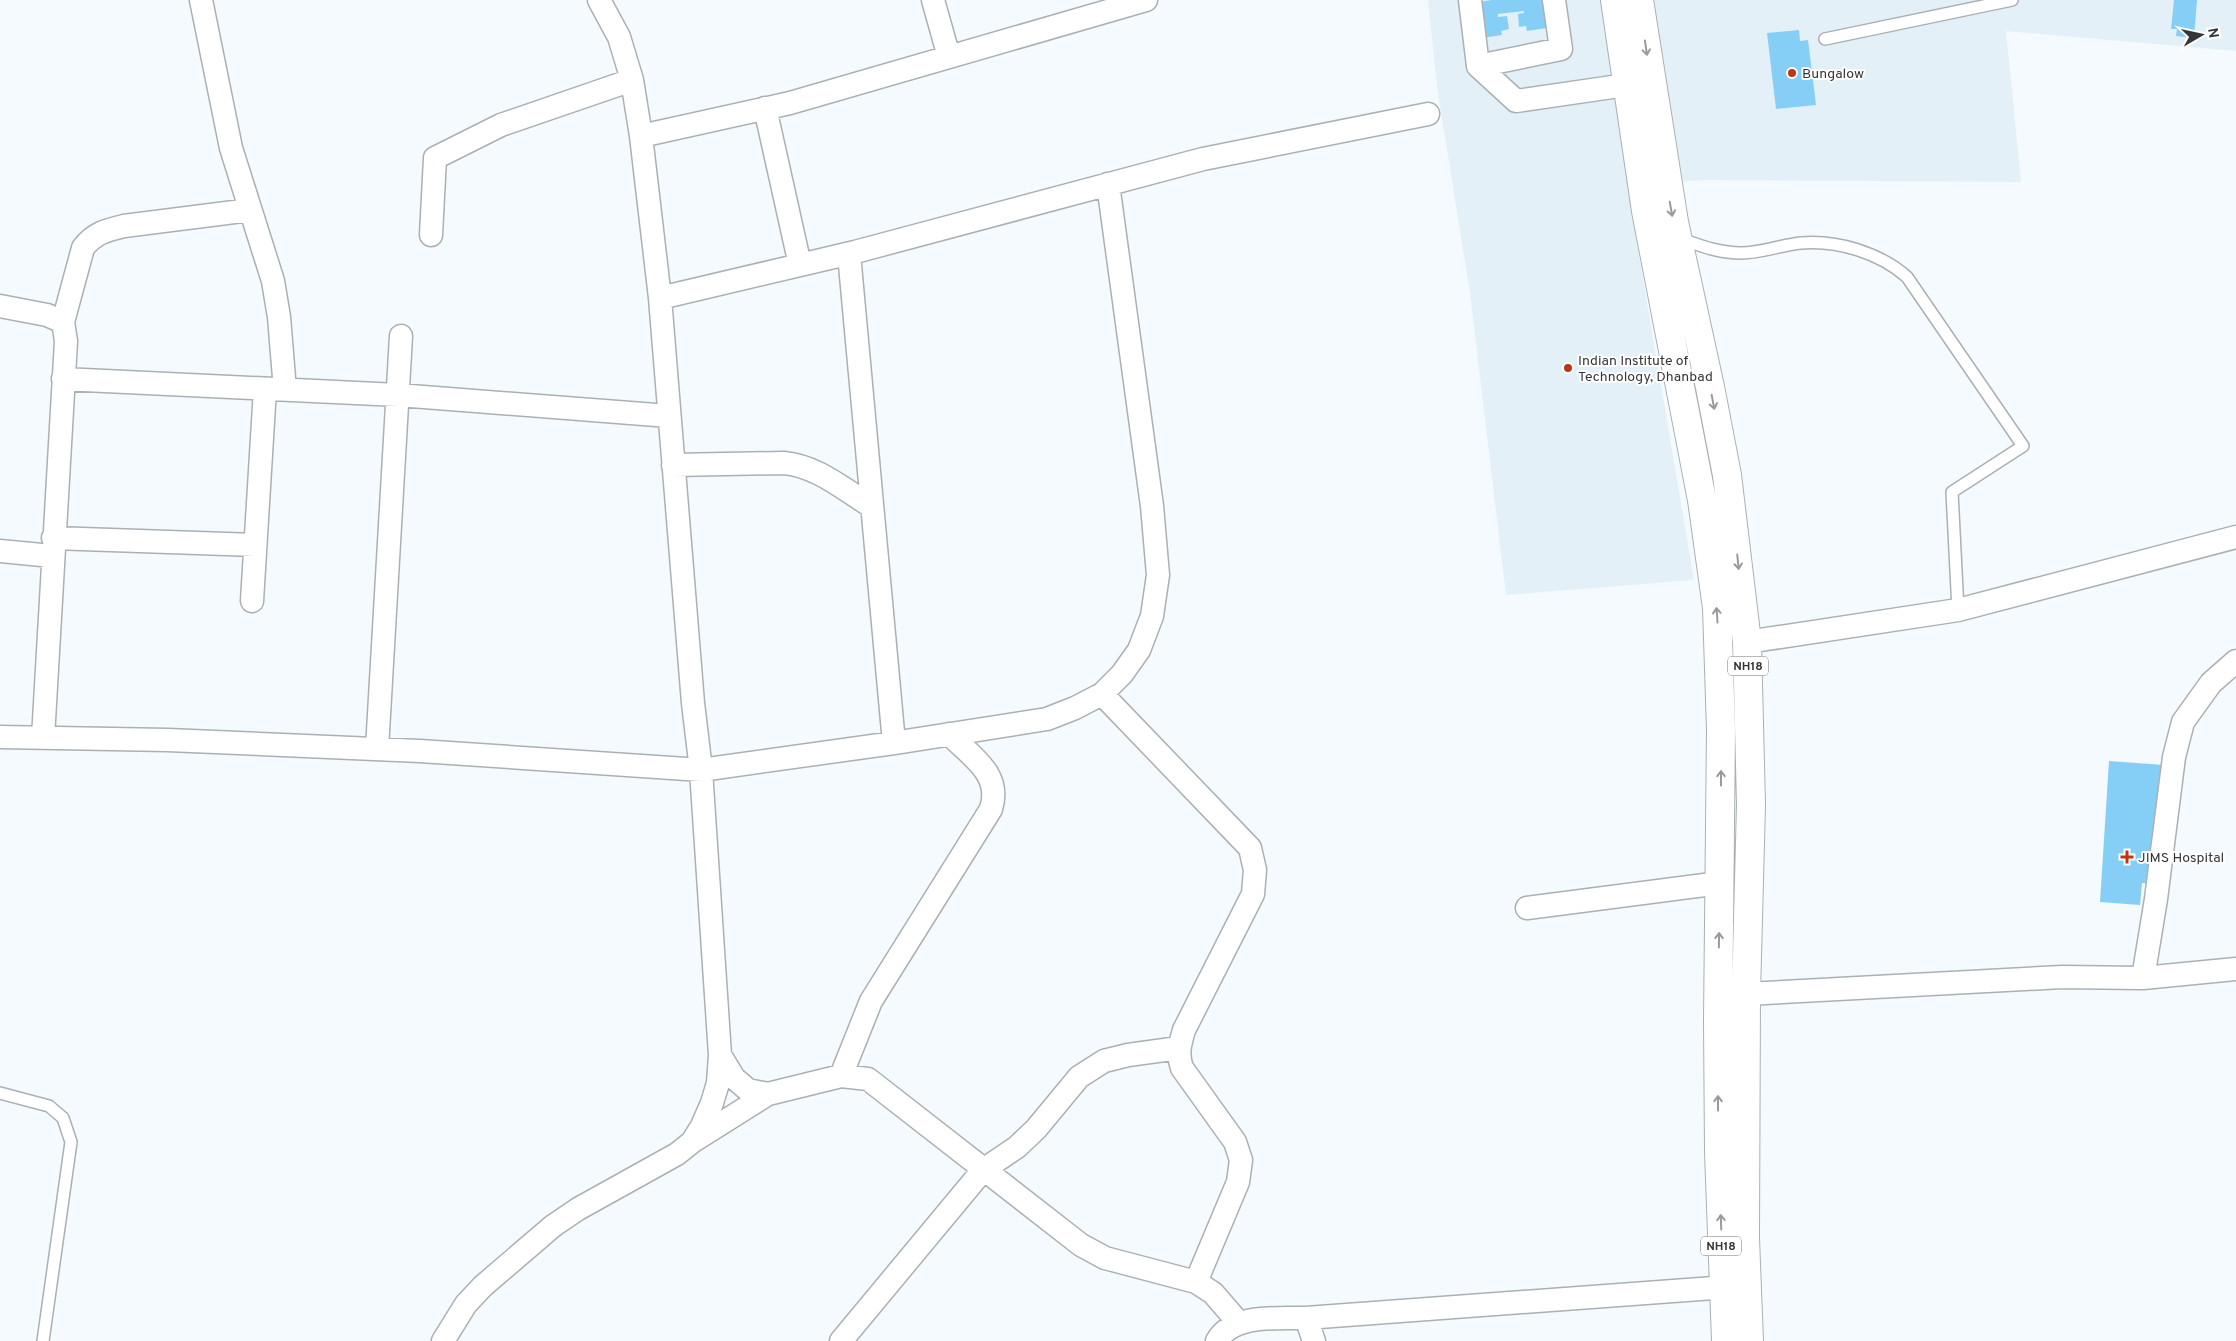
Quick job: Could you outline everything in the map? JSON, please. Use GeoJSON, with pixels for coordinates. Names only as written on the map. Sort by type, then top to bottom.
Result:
{"type":"FeatureCollection","features":[{"type":"Feature","properties":{"kind":"highway","name":"NH18"},"geometry":{"type":"LineString","coordinates":[[1615,0],[1646,211],[1702,500],[1713,580],[1720,669],[1718,1042],[1735,1286],[1749,1341]]}},
{"type":"Feature","properties":{"kind":"highway","name":"NH18"},"geometry":{"type":"LineString","coordinates":[[1639,0],[1677,237],[1710,387],[1727,476],[1747,642],[1751,814],[1746,994],[1745,1238],[1726,1341]]}},
{"type":"Feature","properties":{"kind":"street"},"geometry":{"type":"LineString","coordinates":[[201,0],[222,109],[272,281],[278,317],[275,389],[255,545],[252,601]]}},
{"type":"Feature","properties":{"kind":"street"},"geometry":{"type":"LineString","coordinates":[[599,0],[619,37],[632,80],[641,136],[660,298],[693,703],[701,770],[720,1055],[718,1083],[712,1103],[702,1126],[692,1142]]}},
{"type":"Feature","properties":{"kind":"street"},"geometry":{"type":"LineString","coordinates":[[933,0],[949,57]]}},
{"type":"Feature","properties":{"kind":"street"},"geometry":{"type":"LineString","coordinates":[[641,136],[765,108],[1146,0]]}},
{"type":"Feature","properties":{"kind":"street"},"geometry":{"type":"LineString","coordinates":[[1470,0],[1478,66],[1516,101],[1626,85]]}},
{"type":"Feature","properties":{"kind":"street"},"geometry":{"type":"LineString","coordinates":[[1478,66],[1560,49],[1554,0]]}},
{"type":"Feature","properties":{"kind":"street"},"geometry":{"type":"LineString","coordinates":[[431,236],[435,158],[500,125],[632,80]]}},
{"type":"Feature","properties":{"kind":"street"},"geometry":{"type":"LineString","coordinates":[[765,108],[800,265]]}},
{"type":"Feature","properties":{"kind":"street"},"geometry":{"type":"LineString","coordinates":[[660,298],[848,254],[1203,159],[1428,114]]}},
{"type":"Feature","properties":{"kind":"street"},"geometry":{"type":"LineString","coordinates":[[0,736],[377,749],[701,770],[1047,719],[1075,708],[1102,694],[1122,674],[1139,650],[1152,616],[1158,575],[1152,506],[1108,184]]}},
{"type":"Feature","properties":{"kind":"street"},"geometry":{"type":"LineString","coordinates":[[43,738],[52,547],[66,341],[62,322],[83,248],[90,238],[106,230],[250,210]]}},
{"type":"Feature","properties":{"kind":"street"},"geometry":{"type":"LineString","coordinates":[[848,254],[894,743]]}},
{"type":"Feature","properties":{"kind":"street"},"geometry":{"type":"LineString","coordinates":[[0,306],[48,315],[62,322]]}},
{"type":"Feature","properties":{"kind":"street"},"geometry":{"type":"LineString","coordinates":[[377,749],[401,336]]}},
{"type":"Feature","properties":{"kind":"street"},"geometry":{"type":"LineString","coordinates":[[63,379],[398,396],[669,416]]}},
{"type":"Feature","properties":{"kind":"street"},"geometry":{"type":"LineString","coordinates":[[673,465],[800,464],[814,470],[871,506]]}},
{"type":"Feature","properties":{"kind":"street"},"geometry":{"type":"LineString","coordinates":[[1747,642],[1958,610],[2236,537]]}},
{"type":"Feature","properties":{"kind":"street"},"geometry":{"type":"LineString","coordinates":[[0,551],[52,547],[255,545]]}},
{"type":"Feature","properties":{"kind":"street"},"geometry":{"type":"LineString","coordinates":[[2143,978],[2156,899],[2174,757],[2183,722],[2211,683],[2236,661]]}},
{"type":"Feature","properties":{"kind":"street"},"geometry":{"type":"LineString","coordinates":[[1102,694],[1250,848],[1255,870],[1253,894],[1184,1030],[1179,1048],[1182,1068],[1236,1142],[1241,1160],[1238,1182],[1196,1282]]}},
{"type":"Feature","properties":{"kind":"street"},"geometry":{"type":"LineString","coordinates":[[841,1076],[871,1001],[993,803],[995,796],[990,776],[949,734]]}},
{"type":"Feature","properties":{"kind":"street"},"geometry":{"type":"LineString","coordinates":[[1527,908],[1720,882]]}},
{"type":"Feature","properties":{"kind":"street"},"geometry":{"type":"LineString","coordinates":[[1746,994],[2062,977],[2143,978],[2236,969]]}},
{"type":"Feature","properties":{"kind":"street"},"geometry":{"type":"LineString","coordinates":[[841,1341],[983,1170],[1017,1147],[1030,1135],[1079,1077],[1112,1059],[1179,1048]]}},
{"type":"Feature","properties":{"kind":"street"},"geometry":{"type":"LineString","coordinates":[[720,1055],[734,1078],[748,1090],[768,1094]]}},
{"type":"Feature","properties":{"kind":"street"},"geometry":{"type":"LineString","coordinates":[[443,1341],[466,1304],[482,1286],[553,1226],[578,1209],[677,1154],[692,1142],[768,1094],[841,1076],[868,1079],[877,1084],[983,1170],[1080,1245],[1105,1258],[1196,1282],[1213,1293],[1238,1323]]}},
{"type":"Feature","properties":{"kind":"street"},"geometry":{"type":"LineString","coordinates":[[1217,1341],[1238,1323],[1261,1319],[1306,1318],[1735,1286]]}},
{"type":"Feature","properties":{"kind":"street"},"geometry":{"type":"LineString","coordinates":[[1306,1318],[1314,1341]]}},
{"type":"Feature","properties":{"kind":"lane"},"geometry":{"type":"LineString","coordinates":[[1825,40],[2012,0]]}},
{"type":"Feature","properties":{"kind":"lane"},"geometry":{"type":"LineString","coordinates":[[1677,237],[1719,252],[1742,253],[1803,243],[1831,245],[1869,252],[1893,265],[1907,277],[2023,446],[1952,492],[1958,610]]}},
{"type":"Feature","properties":{"kind":"lane"},"geometry":{"type":"LineString","coordinates":[[0,1093],[48,1106],[63,1118],[71,1142],[44,1341]]}},
{"type":"Feature","properties":{"kind":"shaded area","name":"Indian Institute of Technology, Dhanbad"},"geometry":{"type":"Polygon","coordinates":[[[1428,0],[2236,0],[2236,51],[2006,31],[2021,182],[1706,180],[1627,185],[1694,580],[1506,595],[1470,293],[1437,87],[1428,0]]]}},
{"type":"Feature","properties":{"kind":"building"},"geometry":{"type":"Polygon","coordinates":[[[1492,0],[1543,0],[1547,28],[1527,31],[1526,26],[1519,27],[1518,14],[1524,13],[1524,11],[1498,14],[1498,17],[1507,16],[1509,29],[1501,31],[1502,35],[1482,38],[1478,2],[1492,0]]]}},
{"type":"Feature","properties":{"kind":"building"},"geometry":{"type":"Polygon","coordinates":[[[2174,0],[2197,0],[2194,38],[2176,36],[2177,29],[2171,29],[2174,0]]]}},
{"type":"Feature","properties":{"kind":"building","name":"Bungalow"},"geometry":{"type":"Polygon","coordinates":[[[1799,30],[1800,41],[1808,40],[1816,105],[1776,109],[1767,33],[1799,30]]]}},
{"type":"Feature","properties":{"kind":"building"},"geometry":{"type":"Polygon","coordinates":[[[2109,761],[2164,765],[2156,884],[2142,883],[2140,905],[2100,902],[2109,761]]]}},
{"type":"Feature","properties":{"kind":"place","name":"Bungalow"},"geometry":{"type":"Point","coordinates":[1792,73]}},
{"type":"Feature","properties":{"kind":"place","name":"Indian Institute of Technology, Dhanbad"},"geometry":{"type":"Point","coordinates":[1568,368]}},
{"type":"Feature","properties":{"kind":"place","name":"JIMS Hospital"},"geometry":{"type":"Point","coordinates":[2127,857]}}]}
